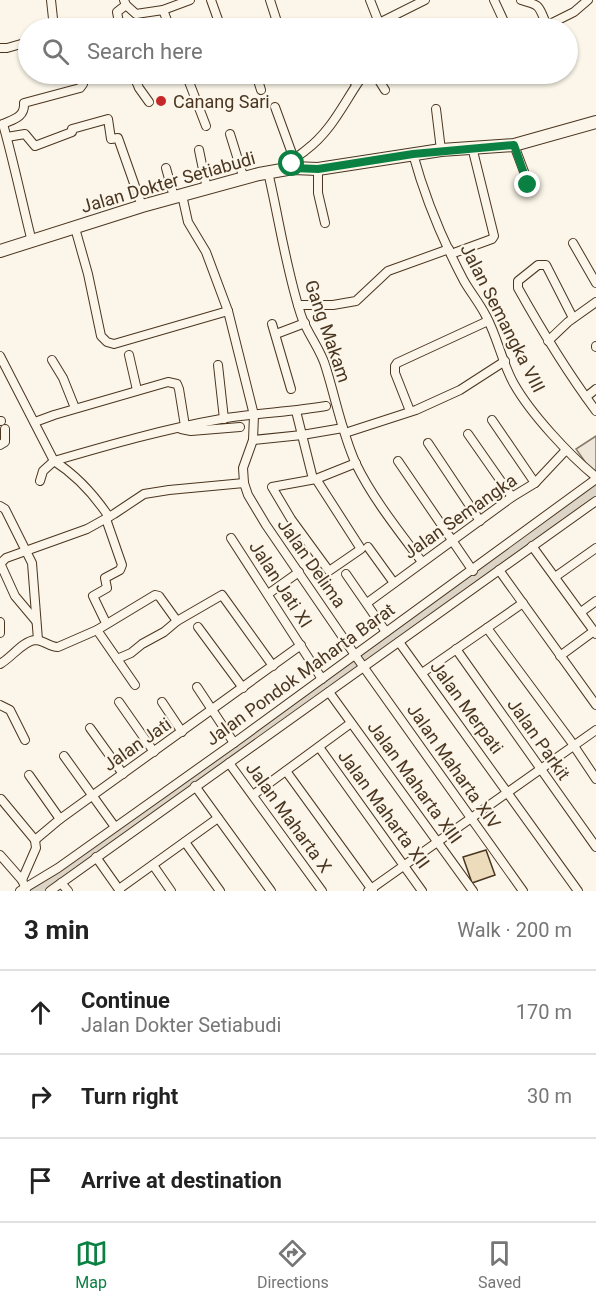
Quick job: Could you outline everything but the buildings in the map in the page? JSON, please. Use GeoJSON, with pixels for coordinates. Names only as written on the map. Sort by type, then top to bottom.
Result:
{"type":"FeatureCollection","features":[{"type":"Feature","properties":{"kind":"street"},"geometry":{"type":"LineString","coordinates":[[51,0],[53,18]]}},
{"type":"Feature","properties":{"kind":"street"},"geometry":{"type":"LineString","coordinates":[[118,18],[117,12],[125,3],[136,14],[163,10],[189,0]]}},
{"type":"Feature","properties":{"kind":"street"},"geometry":{"type":"LineString","coordinates":[[211,0],[217,18]]}},
{"type":"Feature","properties":{"kind":"street"},"geometry":{"type":"LineString","coordinates":[[270,0],[276,18]]}},
{"type":"Feature","properties":{"kind":"street"},"geometry":{"type":"LineString","coordinates":[[370,0],[377,18]]}},
{"type":"Feature","properties":{"kind":"street"},"geometry":{"type":"LineString","coordinates":[[394,18],[425,0]]}},
{"type":"Feature","properties":{"kind":"street"},"geometry":{"type":"LineString","coordinates":[[494,0],[502,18]]}},
{"type":"Feature","properties":{"kind":"street"},"geometry":{"type":"LineString","coordinates":[[521,0],[538,5],[542,18]]}},
{"type":"Feature","properties":{"kind":"street"},"geometry":{"type":"LineString","coordinates":[[562,18],[588,0]]}},
{"type":"Feature","properties":{"kind":"street"},"geometry":{"type":"LineString","coordinates":[[163,10],[166,18]]}},
{"type":"Feature","properties":{"kind":"street"},"geometry":{"type":"LineString","coordinates":[[0,48],[18,45]]}},
{"type":"Feature","properties":{"kind":"street"},"geometry":{"type":"LineString","coordinates":[[32,242],[15,166],[1,123],[22,115],[25,111],[24,104],[80,88],[83,84]]}},
{"type":"Feature","properties":{"kind":"street"},"geometry":{"type":"LineString","coordinates":[[137,84],[150,102]]}},
{"type":"Feature","properties":{"kind":"street"},"geometry":{"type":"LineString","coordinates":[[190,84],[206,126]]}},
{"type":"Feature","properties":{"kind":"street"},"geometry":{"type":"LineString","coordinates":[[259,84],[261,90]]}},
{"type":"Feature","properties":{"kind":"street"},"geometry":{"type":"LineString","coordinates":[[275,107],[294,164],[326,132],[356,84]]}},
{"type":"Feature","properties":{"kind":"street"},"geometry":{"type":"LineString","coordinates":[[381,84],[385,90]]}},
{"type":"Feature","properties":{"kind":"street"},"geometry":{"type":"LineString","coordinates":[[436,109],[441,150]]}},
{"type":"Feature","properties":{"kind":"street"},"geometry":{"type":"LineString","coordinates":[[7,137],[24,134],[35,146],[72,132],[72,129],[108,119],[111,139],[118,138],[142,206]]}},
{"type":"Feature","properties":{"kind":"street","name":"Jalan Dokter Setiabudi"},"geometry":{"type":"LineString","coordinates":[[0,251],[142,206],[294,164],[318,169],[441,150],[514,145],[596,122]]}},
{"type":"Feature","properties":{"kind":"street"},"geometry":{"type":"LineString","coordinates":[[230,134],[244,178]]}},
{"type":"Feature","properties":{"kind":"street"},"geometry":{"type":"LineString","coordinates":[[514,145],[528,185]]}},
{"type":"Feature","properties":{"kind":"street"},"geometry":{"type":"LineString","coordinates":[[298,305],[340,305],[356,301],[388,271],[492,239],[494,236],[472,147]]}},
{"type":"Feature","properties":{"kind":"street"},"geometry":{"type":"LineString","coordinates":[[199,150],[207,189]]}},
{"type":"Feature","properties":{"kind":"street","name":"Jalan Semangka VIII"},"geometry":{"type":"LineString","coordinates":[[413,154],[425,196],[471,294],[488,321],[514,384],[566,450],[596,478]]}},
{"type":"Feature","properties":{"kind":"street"},"geometry":{"type":"LineString","coordinates":[[36,621],[15,596],[0,564],[6,558],[87,529],[144,494],[244,483],[243,468],[253,440],[254,415],[228,311],[206,252],[188,222],[165,168]]}},
{"type":"Feature","properties":{"kind":"street"},"geometry":{"type":"LineString","coordinates":[[318,169],[318,192],[325,223]]}},
{"type":"Feature","properties":{"kind":"street","name":"Gang Makam"},"geometry":{"type":"LineString","coordinates":[[268,172],[298,305],[304,324],[326,367],[335,404],[356,463],[369,488],[422,562]]}},
{"type":"Feature","properties":{"kind":"street"},"geometry":{"type":"LineString","coordinates":[[75,228],[101,336],[107,342],[114,345],[228,311]]}},
{"type":"Feature","properties":{"kind":"street"},"geometry":{"type":"LineString","coordinates":[[573,243],[596,283]]}},
{"type":"Feature","properties":{"kind":"street"},"geometry":{"type":"LineString","coordinates":[[573,318],[546,265],[538,265],[518,281],[518,288],[548,341],[565,369],[596,411]]}},
{"type":"Feature","properties":{"kind":"street"},"geometry":{"type":"LineString","coordinates":[[548,341],[573,318],[596,302]]}},
{"type":"Feature","properties":{"kind":"street"},"geometry":{"type":"LineString","coordinates":[[410,411],[395,373],[397,363],[488,321]]}},
{"type":"Feature","properties":{"kind":"street"},"geometry":{"type":"LineString","coordinates":[[272,324],[291,389]]}},
{"type":"Feature","properties":{"kind":"street"},"geometry":{"type":"LineString","coordinates":[[276,334],[304,324]]}},
{"type":"Feature","properties":{"kind":"street"},"geometry":{"type":"LineString","coordinates":[[129,355],[137,390]]}},
{"type":"Feature","properties":{"kind":"street"},"geometry":{"type":"LineString","coordinates":[[0,356],[54,461],[67,469],[101,506],[108,518],[122,565],[120,570],[105,579],[107,588],[93,596],[106,623]]}},
{"type":"Feature","properties":{"kind":"street"},"geometry":{"type":"LineString","coordinates":[[52,360],[63,378],[75,408]]}},
{"type":"Feature","properties":{"kind":"street"},"geometry":{"type":"LineString","coordinates":[[253,440],[344,430],[410,411],[460,390],[505,361]]}},
{"type":"Feature","properties":{"kind":"street"},"geometry":{"type":"LineString","coordinates":[[218,365],[224,419]]}},
{"type":"Feature","properties":{"kind":"street"},"geometry":{"type":"LineString","coordinates":[[35,422],[75,408],[168,382],[177,384],[183,404],[181,427]]}},
{"type":"Feature","properties":{"kind":"street"},"geometry":{"type":"LineString","coordinates":[[586,397],[596,389]]}},
{"type":"Feature","properties":{"kind":"street"},"geometry":{"type":"LineString","coordinates":[[40,481],[43,471],[54,461],[181,427],[326,406]]}},
{"type":"Feature","properties":{"kind":"street"},"geometry":{"type":"LineString","coordinates":[[296,411],[314,479],[360,549],[329,571],[291,519],[272,487],[314,479],[356,463]]}},
{"type":"Feature","properties":{"kind":"street"},"geometry":{"type":"LineString","coordinates":[[492,420],[536,483]]}},
{"type":"Feature","properties":{"kind":"street"},"geometry":{"type":"LineString","coordinates":[[0,445],[5,442],[2,424]]}},
{"type":"Feature","properties":{"kind":"street"},"geometry":{"type":"LineString","coordinates":[[181,427],[191,431],[240,427]]}},
{"type":"Feature","properties":{"kind":"street"},"geometry":{"type":"LineString","coordinates":[[468,434],[512,497]]}},
{"type":"Feature","properties":{"kind":"street"},"geometry":{"type":"LineString","coordinates":[[428,443],[480,521]]}},
{"type":"Feature","properties":{"kind":"street","name":"Jalan Semangka"},"geometry":{"type":"LineString","coordinates":[[367,603],[512,497],[536,483],[566,450]]}},
{"type":"Feature","properties":{"kind":"street"},"geometry":{"type":"LineString","coordinates":[[398,461],[473,571]]}},
{"type":"Feature","properties":{"kind":"street","name":"Jalan Pondok Maharta Barat"},"geometry":{"type":"LineString","coordinates":[[50,891],[328,692],[360,662],[386,632],[473,571],[596,478]]}},
{"type":"Feature","properties":{"kind":"street","name":"Jalan Delima"},"geometry":{"type":"LineString","coordinates":[[244,483],[254,507],[360,662]]}},
{"type":"Feature","properties":{"kind":"street","name":"Jalan Pondok Maharta Barat"},"geometry":{"type":"LineString","coordinates":[[23,886],[115,827],[322,679],[399,642],[596,501]]}},
{"type":"Feature","properties":{"kind":"street"},"geometry":{"type":"LineString","coordinates":[[0,506],[5,509],[28,551],[34,570],[38,640]]}},
{"type":"Feature","properties":{"kind":"street","name":"Jalan Jati XI"},"geometry":{"type":"LineString","coordinates":[[231,538],[322,679]]}},
{"type":"Feature","properties":{"kind":"street"},"geometry":{"type":"LineString","coordinates":[[532,546],[595,632],[560,656]]}},
{"type":"Feature","properties":{"kind":"street"},"geometry":{"type":"LineString","coordinates":[[368,547],[394,583]]}},
{"type":"Feature","properties":{"kind":"street"},"geometry":{"type":"LineString","coordinates":[[555,577],[596,548]]}},
{"type":"Feature","properties":{"kind":"street"},"geometry":{"type":"LineString","coordinates":[[499,570],[596,705]]}},
{"type":"Feature","properties":{"kind":"street"},"geometry":{"type":"LineString","coordinates":[[268,594],[299,572]]}},
{"type":"Feature","properties":{"kind":"street"},"geometry":{"type":"LineString","coordinates":[[346,574],[386,632]]}},
{"type":"Feature","properties":{"kind":"street"},"geometry":{"type":"LineString","coordinates":[[117,659],[131,653],[177,621],[222,594],[273,666]]}},
{"type":"Feature","properties":{"kind":"street"},"geometry":{"type":"LineString","coordinates":[[0,664],[33,640],[58,647],[97,630],[155,595],[159,596],[177,621]]}},
{"type":"Feature","properties":{"kind":"street"},"geometry":{"type":"LineString","coordinates":[[581,612],[596,601]]}},
{"type":"Feature","properties":{"kind":"street"},"geometry":{"type":"LineString","coordinates":[[422,673],[523,603]]}},
{"type":"Feature","properties":{"kind":"street"},"geometry":{"type":"LineString","coordinates":[[0,622],[0,633]]}},
{"type":"Feature","properties":{"kind":"street"},"geometry":{"type":"LineString","coordinates":[[198,627],[243,688]]}},
{"type":"Feature","properties":{"kind":"street"},"geometry":{"type":"LineString","coordinates":[[487,628],[596,778]]}},
{"type":"Feature","properties":{"kind":"street"},"geometry":{"type":"LineString","coordinates":[[97,630],[135,685]]}},
{"type":"Feature","properties":{"kind":"street","name":"Jalan Merpati"},"geometry":{"type":"LineString","coordinates":[[399,642],[578,891]]}},
{"type":"Feature","properties":{"kind":"street","name":"Jalan Jati"},"geometry":{"type":"LineString","coordinates":[[35,840],[60,819],[213,711],[301,645]]}},
{"type":"Feature","properties":{"kind":"street","name":"Jalan Parkit"},"geometry":{"type":"LineString","coordinates":[[456,649],[596,847]]}},
{"type":"Feature","properties":{"kind":"street","name":"Jalan Maharta XIV"},"geometry":{"type":"LineString","coordinates":[[360,662],[523,891]]}},
{"type":"Feature","properties":{"kind":"street"},"geometry":{"type":"LineString","coordinates":[[197,687],[234,743]]}},
{"type":"Feature","properties":{"kind":"street","name":"Jalan Maharta XIII"},"geometry":{"type":"LineString","coordinates":[[328,692],[473,891]]}},
{"type":"Feature","properties":{"kind":"street"},"geometry":{"type":"LineString","coordinates":[[118,702],[154,752]]}},
{"type":"Feature","properties":{"kind":"street"},"geometry":{"type":"LineString","coordinates":[[162,702],[182,732]]}},
{"type":"Feature","properties":{"kind":"street"},"geometry":{"type":"LineString","coordinates":[[0,705],[10,710],[25,740]]}},
{"type":"Feature","properties":{"kind":"street"},"geometry":{"type":"LineString","coordinates":[[253,795],[351,723]]}},
{"type":"Feature","properties":{"kind":"street"},"geometry":{"type":"LineString","coordinates":[[90,728],[123,774]]}},
{"type":"Feature","properties":{"kind":"street"},"geometry":{"type":"LineString","coordinates":[[286,771],[371,890],[596,730]]}},
{"type":"Feature","properties":{"kind":"street","name":"Jalan Maharta XII"},"geometry":{"type":"LineString","coordinates":[[319,747],[422,891]]}},
{"type":"Feature","properties":{"kind":"street"},"geometry":{"type":"LineString","coordinates":[[64,756],[115,827]]}},
{"type":"Feature","properties":{"kind":"street","name":"Jalan Maharta X"},"geometry":{"type":"LineString","coordinates":[[229,762],[322,891]]}},
{"type":"Feature","properties":{"kind":"street"},"geometry":{"type":"LineString","coordinates":[[29,775],[60,819]]}},
{"type":"Feature","properties":{"kind":"street"},"geometry":{"type":"LineString","coordinates":[[195,786],[271,891]]}},
{"type":"Feature","properties":{"kind":"street"},"geometry":{"type":"LineString","coordinates":[[1,799],[35,840],[36,848],[23,886]]}},
{"type":"Feature","properties":{"kind":"street"},"geometry":{"type":"LineString","coordinates":[[96,857],[120,890],[218,818]]}},
{"type":"Feature","properties":{"kind":"street"},"geometry":{"type":"LineString","coordinates":[[185,842],[220,891]]}},
{"type":"Feature","properties":{"kind":"street"},"geometry":{"type":"LineString","coordinates":[[0,856],[23,886]]}},
{"type":"Feature","properties":{"kind":"street"},"geometry":{"type":"LineString","coordinates":[[153,865],[171,891]]}},
{"type":"Feature","properties":{"kind":"street"},"geometry":{"type":"LineString","coordinates":[[61,883],[68,891]]}},
{"type":"Feature","properties":{"kind":"shaded area"},"geometry":{"type":"Polygon","coordinates":[[[596,436],[596,471],[593,473],[576,449],[596,436]]]}},
{"type":"Feature","properties":{"kind":"waterway"},"geometry":{"type":"LineString","coordinates":[[39,891],[410,627],[596,491]]}},
{"type":"Feature","properties":{"kind":"place","name":"Canang Sari"},"geometry":{"type":"Point","coordinates":[161,101]}},
{"type":"Feature","properties":{"kind":"route"},"geometry":{"type":"LineString","coordinates":[[292,164],[293,168],[318,169],[413,154],[514,145],[528,185]]}}]}
